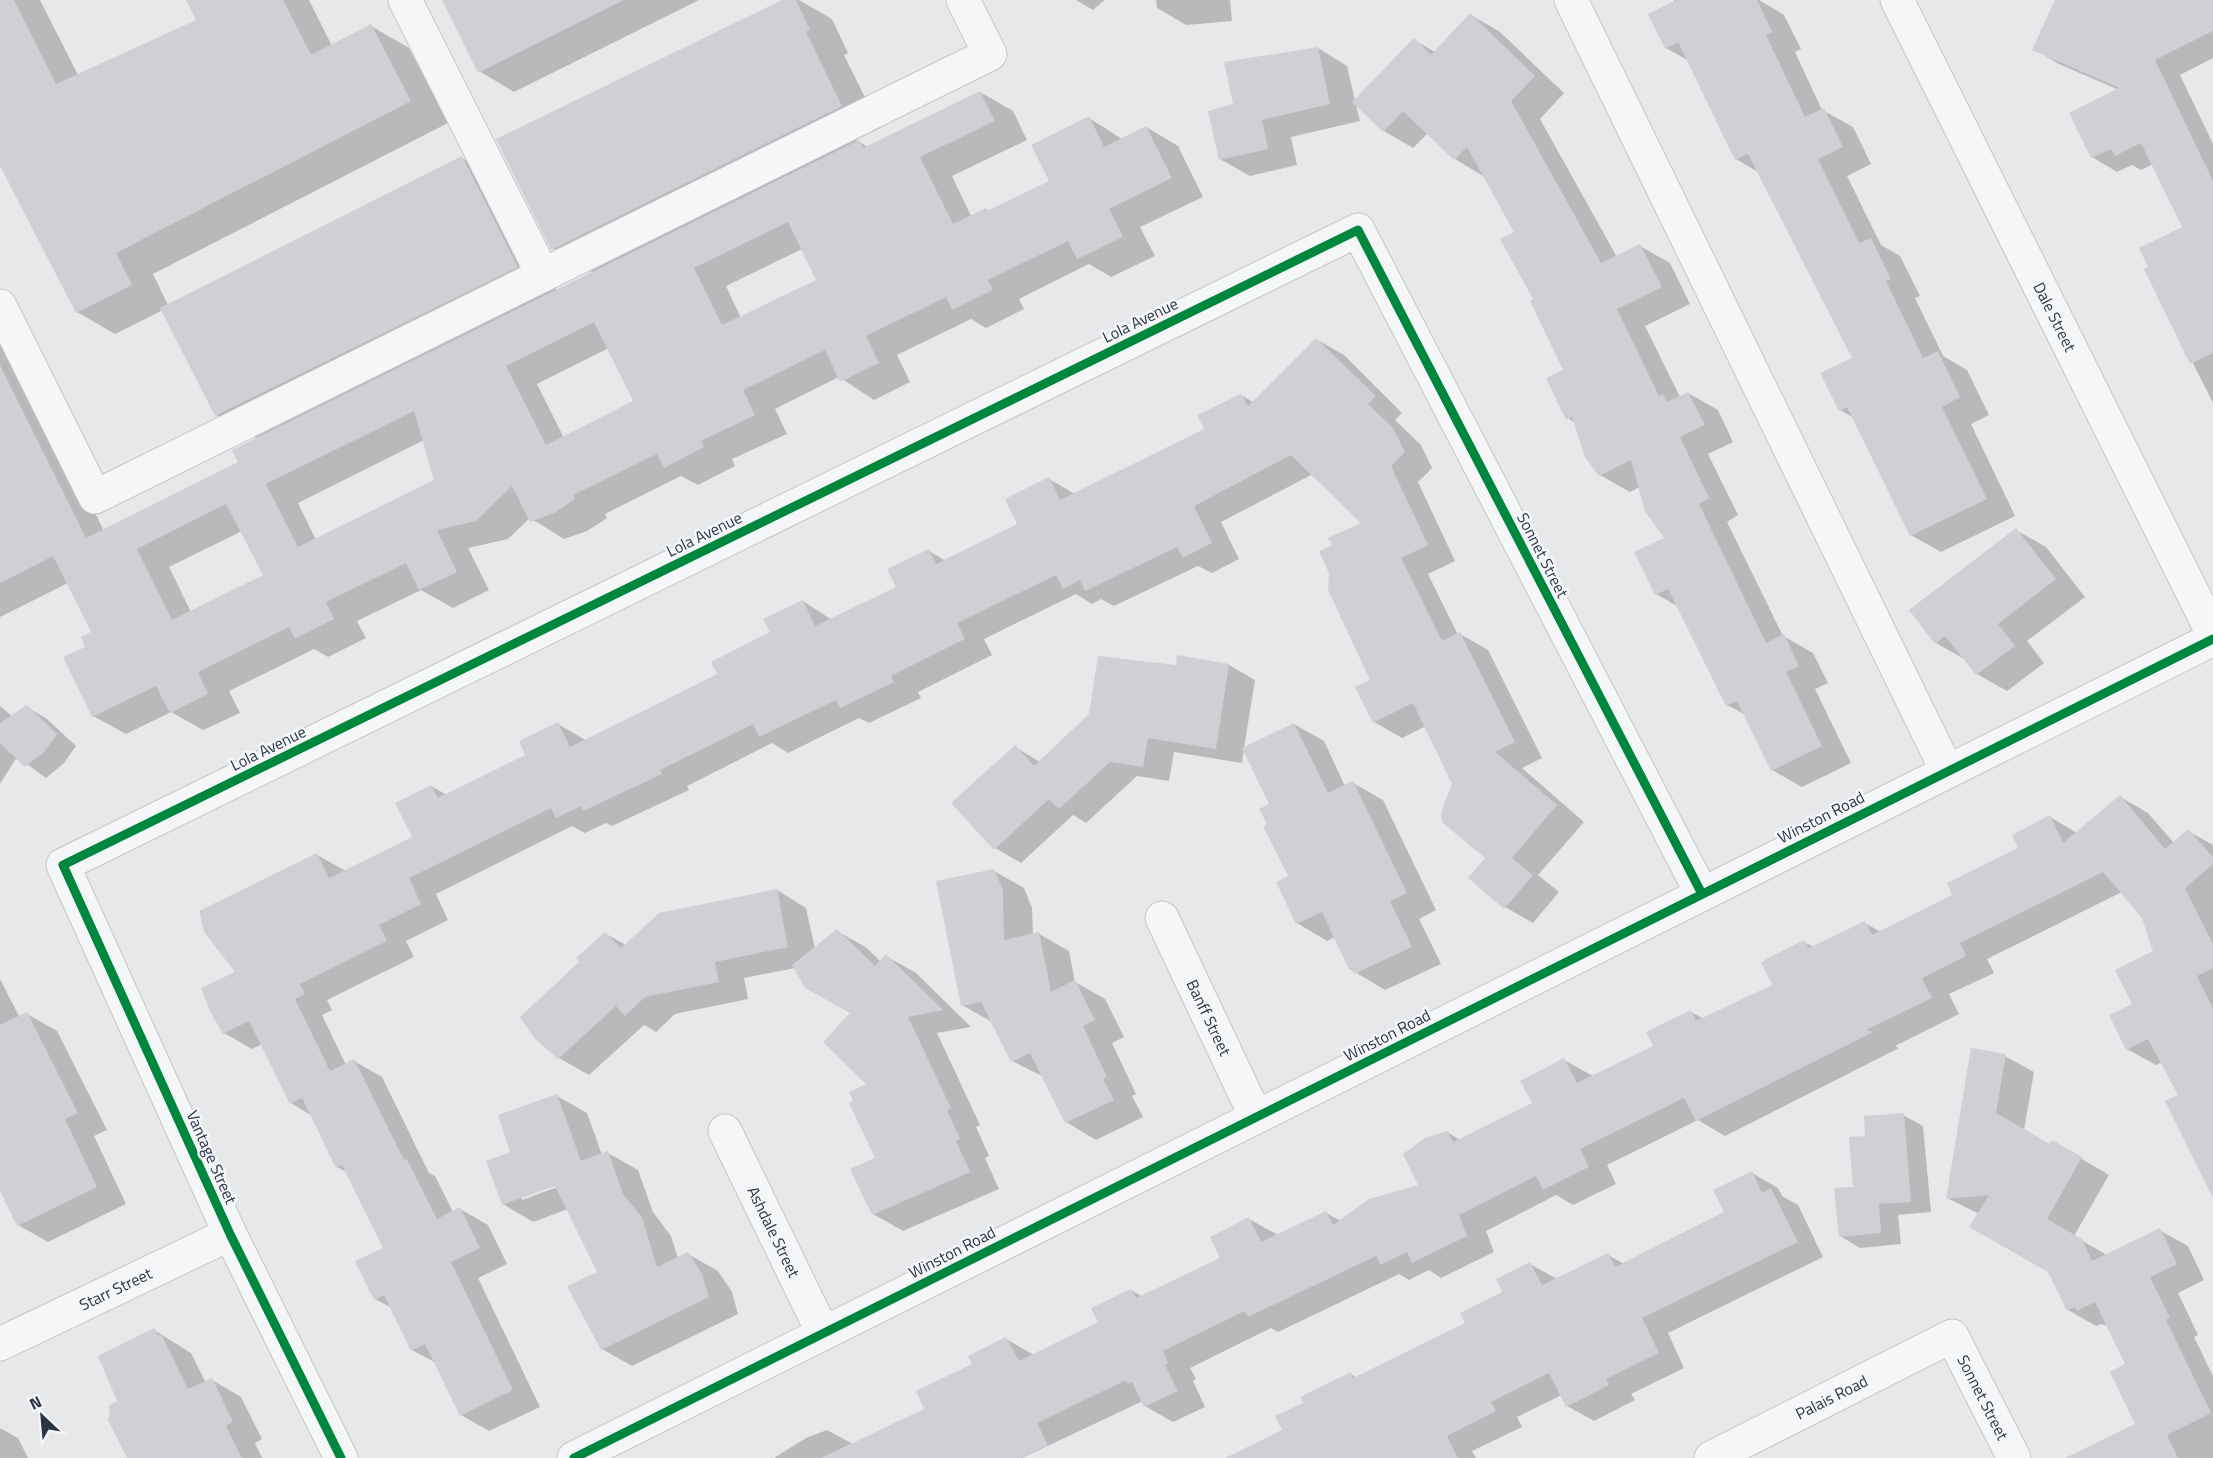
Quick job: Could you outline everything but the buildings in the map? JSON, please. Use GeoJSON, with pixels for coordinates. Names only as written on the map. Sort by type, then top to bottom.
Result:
{"type":"FeatureCollection","features":[{"type":"Feature","properties":{"kind":"street"},"geometry":{"type":"LineString","coordinates":[[405,0],[543,275]]}},
{"type":"Feature","properties":{"kind":"street"},"geometry":{"type":"LineString","coordinates":[[0,306],[95,497],[990,54],[963,0]]}},
{"type":"Feature","properties":{"kind":"street"},"geometry":{"type":"LineString","coordinates":[[1571,0],[1947,771]]}},
{"type":"Feature","properties":{"kind":"street","name":"Dale Street"},"geometry":{"type":"LineString","coordinates":[[1897,0],[2213,636]]}},
{"type":"Feature","properties":{"kind":"street","name":"Lola Avenue"},"geometry":{"type":"LineString","coordinates":[[63,865],[1358,230]]}},
{"type":"Feature","properties":{"kind":"street","name":"Sonnet Street"},"geometry":{"type":"LineString","coordinates":[[1358,230],[1702,894]]}},
{"type":"Feature","properties":{"kind":"street","name":"Winston Road"},"geometry":{"type":"LineString","coordinates":[[574,1458],[2213,636]]}},
{"type":"Feature","properties":{"kind":"street","name":"Vantage Street"},"geometry":{"type":"LineString","coordinates":[[63,865],[230,1234],[341,1458]]}},
{"type":"Feature","properties":{"kind":"street","name":"Banff Street"},"geometry":{"type":"LineString","coordinates":[[1162,918],[1256,1117]]}},
{"type":"Feature","properties":{"kind":"street","name":"Ashdale Street"},"geometry":{"type":"LineString","coordinates":[[725,1131],[824,1333]]}},
{"type":"Feature","properties":{"kind":"street","name":"Starr Street"},"geometry":{"type":"LineString","coordinates":[[0,1344],[230,1234]]}},
{"type":"Feature","properties":{"kind":"street","name":"Sonnet Street"},"geometry":{"type":"LineString","coordinates":[[1952,1336],[2014,1458]]}},
{"type":"Feature","properties":{"kind":"street","name":"Palais Road"},"geometry":{"type":"LineString","coordinates":[[1711,1458],[1952,1336]]}},
{"type":"Feature","properties":{"kind":"cycle path"},"geometry":{"type":"LineString","coordinates":[[341,1458],[230,1234],[63,865],[1358,230],[1702,894]]}},
{"type":"Feature","properties":{"kind":"cycle path"},"geometry":{"type":"LineString","coordinates":[[574,1458],[2213,639]]}}]}
